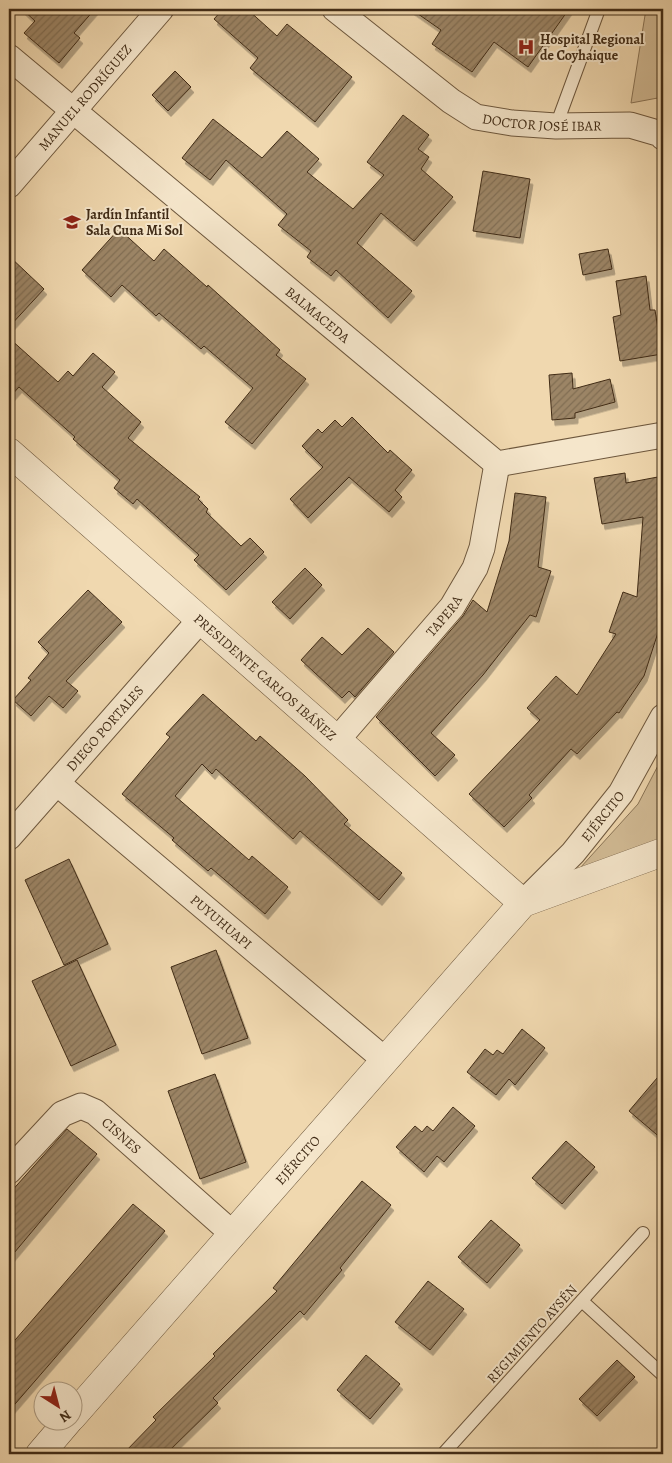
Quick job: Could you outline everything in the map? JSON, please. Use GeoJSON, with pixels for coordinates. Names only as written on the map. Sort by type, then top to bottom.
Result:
{"type":"FeatureCollection","features":[{"type":"Feature","properties":{"kind":"street","name":"MANUEL RODRÍGUEZ"},"geometry":{"type":"LineString","coordinates":[[9,185],[161,9]]}},
{"type":"Feature","properties":{"kind":"street","name":"DOCTOR JOSÉ IBAR"},"geometry":{"type":"LineString","coordinates":[[335,9],[451,101],[476,117],[512,123],[556,126],[630,125],[662,134],[663,137]]}},
{"type":"Feature","properties":{"kind":"street","name":"BALMACEDA"},"geometry":{"type":"LineString","coordinates":[[9,57],[497,464]]}},
{"type":"Feature","properties":{"kind":"street"},"geometry":{"type":"LineString","coordinates":[[497,464],[663,435]]}},
{"type":"Feature","properties":{"kind":"street","name":"PRESIDENTE CARLOS IBÁÑEZ"},"geometry":{"type":"LineString","coordinates":[[9,452],[523,903]]}},
{"type":"Feature","properties":{"kind":"street","name":"TAPERA"},"geometry":{"type":"LineString","coordinates":[[337,740],[452,607],[465,586],[482,548],[497,464]]}},
{"type":"Feature","properties":{"kind":"street","name":"DIEGO PORTALES"},"geometry":{"type":"LineString","coordinates":[[9,837],[200,620]]}},
{"type":"Feature","properties":{"kind":"street","name":"EJÉRCITO"},"geometry":{"type":"LineString","coordinates":[[82,1406],[523,903],[573,853],[621,793],[663,717]]}},
{"type":"Feature","properties":{"kind":"street","name":"PUYUHUAPI"},"geometry":{"type":"LineString","coordinates":[[57,783],[385,1060]]}},
{"type":"Feature","properties":{"kind":"street","name":"EJÉRCITO"},"geometry":{"type":"LineString","coordinates":[[523,903],[663,852]]}},
{"type":"Feature","properties":{"kind":"street","name":"CISNES"},"geometry":{"type":"LineString","coordinates":[[9,1171],[62,1114],[81,1106],[94,1112],[110,1125],[233,1234]]}},
{"type":"Feature","properties":{"kind":"street"},"geometry":{"type":"LineString","coordinates":[[40,1454],[60,1430]]}},
{"type":"Feature","properties":{"kind":"lane"},"geometry":{"type":"LineString","coordinates":[[556,126],[599,9]]}},
{"type":"Feature","properties":{"kind":"lane","name":"REGIMIENTO AYSÉN"},"geometry":{"type":"LineString","coordinates":[[442,1454],[643,1233]]}},
{"type":"Feature","properties":{"kind":"lane"},"geometry":{"type":"LineString","coordinates":[[582,1301],[663,1375]]}},
{"type":"Feature","properties":{"kind":"shaded area"},"geometry":{"type":"Polygon","coordinates":[[[646,9],[663,9],[663,97],[631,103],[646,9]]]}},
{"type":"Feature","properties":{"kind":"shaded area"},"geometry":{"type":"Polygon","coordinates":[[[663,756],[663,839],[580,868],[638,804],[663,756]]]}},
{"type":"Feature","properties":{"kind":"building"},"geometry":{"type":"Polygon","coordinates":[[[22,9],[95,9],[74,33],[80,38],[59,63],[24,33],[35,21],[22,9]]]}},
{"type":"Feature","properties":{"kind":"building"},"geometry":{"type":"Polygon","coordinates":[[[223,9],[247,9],[277,36],[287,24],[352,77],[315,122],[250,68],[258,58],[214,19],[223,9]]]}},
{"type":"Feature","properties":{"kind":"building"},"geometry":{"type":"Polygon","coordinates":[[[411,9],[569,9],[528,67],[494,42],[472,72],[432,44],[441,30],[411,9]]]}},
{"type":"Feature","properties":{"kind":"building"},"geometry":{"type":"Polygon","coordinates":[[[175,71],[191,87],[168,111],[152,95],[175,71]]]}},
{"type":"Feature","properties":{"kind":"building"},"geometry":{"type":"Polygon","coordinates":[[[403,115],[429,135],[418,149],[429,157],[421,169],[453,197],[414,241],[381,213],[357,243],[412,291],[388,318],[336,270],[331,276],[307,257],[311,251],[278,225],[287,214],[226,160],[210,180],[182,158],[213,119],[262,158],[287,131],[319,159],[307,172],[353,209],[384,175],[367,162],[403,115]]]}},
{"type":"Feature","properties":{"kind":"building"},"geometry":{"type":"Polygon","coordinates":[[[483,171],[530,179],[520,238],[473,231],[483,171]]]}},
{"type":"Feature","properties":{"kind":"building"},"geometry":{"type":"Polygon","coordinates":[[[119,229],[154,261],[164,249],[207,287],[208,285],[280,350],[276,355],[306,379],[252,444],[225,422],[253,388],[204,346],[201,349],[159,313],[156,316],[122,285],[111,297],[82,270],[119,229]]]}},
{"type":"Feature","properties":{"kind":"building"},"geometry":{"type":"Polygon","coordinates":[[[608,249],[612,269],[583,275],[579,254],[608,249]]]}},
{"type":"Feature","properties":{"kind":"building"},"geometry":{"type":"Polygon","coordinates":[[[9,256],[44,289],[9,327],[9,256]]]}},
{"type":"Feature","properties":{"kind":"building"},"geometry":{"type":"Polygon","coordinates":[[[646,276],[650,310],[655,310],[662,354],[620,361],[613,317],[621,315],[616,281],[646,276]]]}},
{"type":"Feature","properties":{"kind":"building"},"geometry":{"type":"Polygon","coordinates":[[[9,338],[58,382],[68,371],[73,376],[93,353],[115,372],[102,387],[141,422],[128,438],[200,497],[198,499],[208,509],[206,512],[241,546],[250,538],[264,552],[226,590],[194,560],[199,555],[137,499],[133,504],[114,488],[120,480],[73,439],[75,437],[19,387],[9,398],[9,338]]]}},
{"type":"Feature","properties":{"kind":"building"},"geometry":{"type":"Polygon","coordinates":[[[572,373],[573,389],[610,379],[615,402],[575,413],[575,418],[552,420],[549,375],[572,373]]]}},
{"type":"Feature","properties":{"kind":"building"},"geometry":{"type":"Polygon","coordinates":[[[352,417],[388,453],[390,450],[412,470],[395,490],[402,497],[389,512],[349,477],[308,518],[290,499],[323,467],[302,446],[318,429],[322,433],[335,420],[342,427],[352,417]]]}},
{"type":"Feature","properties":{"kind":"building"},"geometry":{"type":"Polygon","coordinates":[[[625,473],[626,483],[663,476],[663,617],[644,676],[619,713],[617,712],[577,754],[571,749],[529,795],[532,798],[504,827],[469,794],[540,720],[527,708],[556,676],[577,695],[616,634],[609,632],[623,592],[637,597],[643,517],[602,524],[594,478],[625,473]]]}},
{"type":"Feature","properties":{"kind":"building"},"geometry":{"type":"Polygon","coordinates":[[[515,493],[546,497],[538,567],[551,571],[536,617],[530,615],[483,675],[431,733],[455,755],[435,776],[376,717],[463,616],[473,600],[487,612],[509,541],[515,493]]]}},
{"type":"Feature","properties":{"kind":"building"},"geometry":{"type":"Polygon","coordinates":[[[305,568],[322,585],[290,619],[272,602],[305,568]]]}},
{"type":"Feature","properties":{"kind":"building"},"geometry":{"type":"Polygon","coordinates":[[[88,590],[122,622],[66,681],[78,691],[63,708],[49,696],[31,716],[13,700],[31,680],[28,678],[49,653],[38,642],[88,590]]]}},
{"type":"Feature","properties":{"kind":"building"},"geometry":{"type":"Polygon","coordinates":[[[368,628],[394,652],[355,697],[349,691],[342,698],[301,660],[322,637],[342,655],[368,628]]]}},
{"type":"Feature","properties":{"kind":"building"},"geometry":{"type":"Polygon","coordinates":[[[203,694],[256,741],[260,736],[305,776],[348,820],[344,824],[402,873],[379,900],[300,831],[293,839],[216,769],[212,774],[202,764],[175,796],[249,860],[252,856],[288,887],[265,914],[211,868],[208,871],[172,840],[174,838],[122,794],[170,737],[166,734],[203,694]]]}},
{"type":"Feature","properties":{"kind":"building"},"geometry":{"type":"Polygon","coordinates":[[[69,859],[108,944],[64,965],[25,880],[69,859]]]}},
{"type":"Feature","properties":{"kind":"building"},"geometry":{"type":"Polygon","coordinates":[[[216,950],[248,1038],[202,1054],[171,967],[216,950]]]}},
{"type":"Feature","properties":{"kind":"building"},"geometry":{"type":"Polygon","coordinates":[[[77,960],[116,1045],[71,1066],[32,981],[77,960]]]}},
{"type":"Feature","properties":{"kind":"building"},"geometry":{"type":"Polygon","coordinates":[[[522,1029],[545,1048],[515,1085],[509,1079],[496,1095],[467,1072],[485,1049],[493,1055],[497,1050],[503,1054],[522,1029]]]}},
{"type":"Feature","properties":{"kind":"building"},"geometry":{"type":"Polygon","coordinates":[[[663,1071],[663,1140],[629,1111],[663,1071]]]}},
{"type":"Feature","properties":{"kind":"building"},"geometry":{"type":"Polygon","coordinates":[[[215,1074],[246,1162],[200,1179],[168,1091],[215,1074]]]}},
{"type":"Feature","properties":{"kind":"building"},"geometry":{"type":"Polygon","coordinates":[[[453,1107],[475,1126],[444,1162],[437,1156],[424,1172],[396,1147],[415,1126],[422,1132],[427,1126],[433,1131],[453,1107]]]}},
{"type":"Feature","properties":{"kind":"building"},"geometry":{"type":"Polygon","coordinates":[[[67,1129],[97,1154],[9,1259],[9,1194],[67,1129]]]}},
{"type":"Feature","properties":{"kind":"building"},"geometry":{"type":"Polygon","coordinates":[[[566,1141],[595,1167],[562,1204],[532,1178],[566,1141]]]}},
{"type":"Feature","properties":{"kind":"building"},"geometry":{"type":"Polygon","coordinates":[[[362,1181],[391,1205],[340,1268],[342,1270],[304,1315],[300,1311],[213,1398],[218,1403],[166,1454],[123,1454],[156,1420],[153,1417],[277,1291],[273,1288],[362,1181]]]}},
{"type":"Feature","properties":{"kind":"building"},"geometry":{"type":"Polygon","coordinates":[[[133,1204],[165,1231],[36,1380],[32,1380],[32,1384],[9,1411],[9,1347],[133,1204]]]}},
{"type":"Feature","properties":{"kind":"building"},"geometry":{"type":"Polygon","coordinates":[[[491,1220],[520,1245],[487,1283],[458,1257],[491,1220]]]}},
{"type":"Feature","properties":{"kind":"building"},"geometry":{"type":"Polygon","coordinates":[[[428,1281],[464,1309],[430,1350],[395,1322],[428,1281]]]}},
{"type":"Feature","properties":{"kind":"building"},"geometry":{"type":"Polygon","coordinates":[[[366,1355],[400,1384],[370,1419],[337,1390],[366,1355]]]}},
{"type":"Feature","properties":{"kind":"building"},"geometry":{"type":"Polygon","coordinates":[[[617,1360],[635,1377],[597,1416],[579,1399],[617,1360]]]}},
{"type":"Feature","properties":{"kind":"place","name":"Hospital Regional de Coyhaique"},"geometry":{"type":"Point","coordinates":[526,47]}},
{"type":"Feature","properties":{"kind":"place","name":"Jardín Infantil Sala Cuna Mi Sol"},"geometry":{"type":"Point","coordinates":[72,222]}}]}
